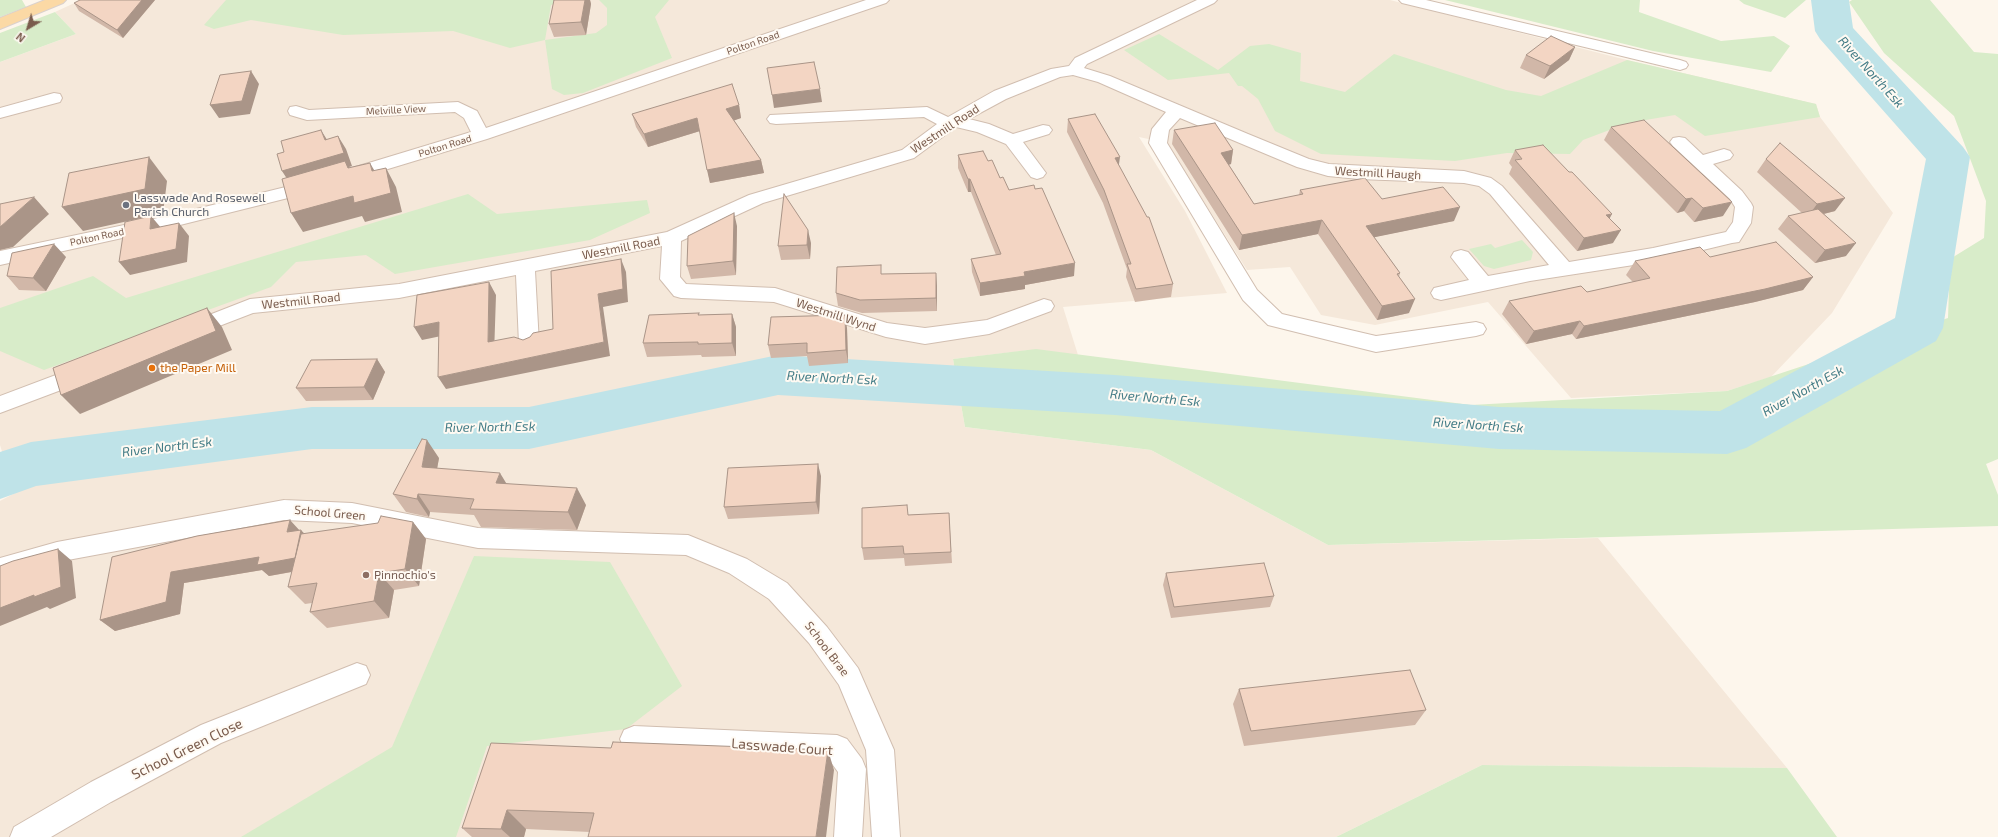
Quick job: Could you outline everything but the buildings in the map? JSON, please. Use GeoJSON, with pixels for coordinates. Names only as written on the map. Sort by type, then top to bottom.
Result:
{"type":"FeatureCollection","features":[{"type":"Feature","properties":{"kind":"main road"},"geometry":{"type":"LineString","coordinates":[[0,24],[58,0]]}},
{"type":"Feature","properties":{"kind":"street","name":"Polton Road"},"geometry":{"type":"LineString","coordinates":[[0,258],[288,194],[481,135],[881,0]]}},
{"type":"Feature","properties":{"kind":"street"},"geometry":{"type":"LineString","coordinates":[[1074,70],[1081,61],[1209,0]]}},
{"type":"Feature","properties":{"kind":"street"},"geometry":{"type":"LineString","coordinates":[[1407,0],[1680,65]]}},
{"type":"Feature","properties":{"kind":"street","name":"Westmill Haugh"},"geometry":{"type":"LineString","coordinates":[[1074,70],[1104,79],[1176,111],[1297,160],[1328,170],[1359,174],[1464,177],[1485,182],[1496,190],[1564,270]]}},
{"type":"Feature","properties":{"kind":"street","name":"Westmill Road"},"geometry":{"type":"LineString","coordinates":[[169,338],[250,306],[399,291],[672,238],[756,199],[908,154],[951,123],[1000,95],[1057,72],[1074,70]]}},
{"type":"Feature","properties":{"kind":"street"},"geometry":{"type":"LineString","coordinates":[[0,113],[19,113],[54,98]]}},
{"type":"Feature","properties":{"kind":"street","name":"Melville View"},"geometry":{"type":"LineString","coordinates":[[296,111],[307,115],[458,107],[471,115],[481,135]]}},
{"type":"Feature","properties":{"kind":"street"},"geometry":{"type":"LineString","coordinates":[[1176,111],[1160,129],[1158,143],[1250,295],[1274,320],[1376,344],[1476,329]]}},
{"type":"Feature","properties":{"kind":"street"},"geometry":{"type":"LineString","coordinates":[[776,119],[927,112],[951,123],[983,128],[1012,140],[1037,173]]}},
{"type":"Feature","properties":{"kind":"street"},"geometry":{"type":"LineString","coordinates":[[1012,140],[1043,130]]}},
{"type":"Feature","properties":{"kind":"street"},"geometry":{"type":"LineString","coordinates":[[1441,293],[1530,274],[1564,270],[1653,255],[1732,237],[1742,223],[1744,207],[1736,195],[1679,142]]}},
{"type":"Feature","properties":{"kind":"street"},"geometry":{"type":"LineString","coordinates":[[1701,161],[1724,155]]}},
{"type":"Feature","properties":{"kind":"street","name":"Westmill Wynd"},"geometry":{"type":"LineString","coordinates":[[672,238],[670,279],[682,292],[775,295],[886,330],[925,336],[989,327],[1044,306]]}},
{"type":"Feature","properties":{"kind":"street"},"geometry":{"type":"LineString","coordinates":[[1461,257],[1483,284]]}},
{"type":"Feature","properties":{"kind":"street"},"geometry":{"type":"LineString","coordinates":[[525,267],[529,344]]}},
{"type":"Feature","properties":{"kind":"street"},"geometry":{"type":"LineString","coordinates":[[0,405],[103,365]]}},
{"type":"Feature","properties":{"kind":"street","name":"School Green"},"geometry":{"type":"LineString","coordinates":[[0,569],[57,552],[284,510],[352,513],[478,538],[688,545]]}},
{"type":"Feature","properties":{"kind":"street","name":"School Brae"},"geometry":{"type":"LineString","coordinates":[[688,545],[738,566],[778,591],[818,635],[849,677],[880,750],[886,837]]}},
{"type":"Feature","properties":{"kind":"street","name":"School Green Close"},"geometry":{"type":"LineString","coordinates":[[24,837],[101,792],[211,734],[357,675]]}},
{"type":"Feature","properties":{"kind":"street","name":"Lasswade Court"},"geometry":{"type":"LineString","coordinates":[[634,739],[837,748],[852,768],[848,837]]}},
{"type":"Feature","properties":{"kind":"shaded area"},"geometry":{"type":"Polygon","coordinates":[[[81,0],[1390,0],[1627,60],[1816,104],[1820,117],[1893,213],[1832,313],[1771,377],[1727,391],[1571,398],[1488,302],[1375,325],[1321,315],[1290,267],[1247,270],[1167,143],[1139,137],[1185,211],[1227,293],[1063,307],[1078,355],[1031,350],[953,359],[965,427],[1151,450],[1328,545],[1598,538],[1787,768],[1482,765],[1336,837],[0,837],[0,501],[15,493],[0,445],[0,62],[76,34],[55,12],[81,0]]]}},
{"type":"Feature","properties":{"kind":"green space"},"geometry":{"type":"Polygon","coordinates":[[[0,0],[22,0],[26,7],[0,17],[0,0]]]}},
{"type":"Feature","properties":{"kind":"green space"},"geometry":{"type":"Polygon","coordinates":[[[226,0],[570,0],[551,5],[545,40],[510,48],[453,31],[343,35],[251,20],[214,29],[204,25],[226,0]]]}},
{"type":"Feature","properties":{"kind":"green space"},"geometry":{"type":"Polygon","coordinates":[[[599,0],[669,0],[655,17],[672,58],[583,93],[564,95],[552,89],[545,40],[596,33],[607,25],[607,8],[599,0]]]}},
{"type":"Feature","properties":{"kind":"green space"},"geometry":{"type":"Polygon","coordinates":[[[1445,0],[1640,0],[1639,12],[1721,41],[1774,36],[1790,46],[1771,72],[1653,51],[1445,0]]]}},
{"type":"Feature","properties":{"kind":"green space"},"geometry":{"type":"Polygon","coordinates":[[[1739,0],[1806,0],[1785,18],[1744,4],[1739,0]]]}},
{"type":"Feature","properties":{"kind":"green space"},"geometry":{"type":"Polygon","coordinates":[[[1852,0],[1930,0],[1974,52],[1998,54],[1998,459],[1986,464],[1998,495],[1998,526],[1328,545],[1151,450],[965,427],[953,359],[1036,349],[1471,405],[1727,391],[1948,318],[1950,259],[1984,238],[1986,201],[1954,116],[1884,53],[1849,2],[1852,0]]]}},
{"type":"Feature","properties":{"kind":"green space"},"geometry":{"type":"Polygon","coordinates":[[[55,12],[76,34],[0,62],[0,33],[55,12]]]}},
{"type":"Feature","properties":{"kind":"green space"},"geometry":{"type":"Polygon","coordinates":[[[1159,34],[1218,70],[1250,46],[1269,44],[1301,53],[1300,81],[1345,92],[1394,54],[1506,90],[1541,96],[1627,60],[1816,104],[1820,117],[1705,136],[1675,115],[1628,123],[1583,140],[1570,154],[1507,153],[1455,161],[1321,154],[1275,131],[1258,99],[1242,86],[1238,86],[1229,73],[1168,80],[1124,50],[1159,34]]]}},
{"type":"Feature","properties":{"kind":"green space"},"geometry":{"type":"Polygon","coordinates":[[[468,194],[497,214],[647,200],[650,213],[590,240],[395,274],[366,255],[296,262],[271,287],[44,370],[0,351],[0,308],[93,276],[126,298],[468,194]]]}},
{"type":"Feature","properties":{"kind":"green space"},"geometry":{"type":"Polygon","coordinates":[[[1522,240],[1533,252],[1531,260],[1494,269],[1484,266],[1469,249],[1491,244],[1495,248],[1522,240]]]}},
{"type":"Feature","properties":{"kind":"green space"},"geometry":{"type":"Polygon","coordinates":[[[474,556],[610,562],[682,686],[626,729],[487,746],[456,837],[241,837],[392,747],[474,556]]]}},
{"type":"Feature","properties":{"kind":"green space"},"geometry":{"type":"Polygon","coordinates":[[[1482,765],[1787,768],[1837,837],[1336,837],[1482,765]]]}},
{"type":"Feature","properties":{"kind":"waterway","name":"River North Esk"},"geometry":{"type":"LineString","coordinates":[[0,476],[31,464],[312,428],[529,428],[778,375],[1115,395],[1499,428],[1727,433],[1918,328],[1948,157],[1834,31],[1830,0]]}},
{"type":"Feature","properties":{"kind":"place","name":"Lasswade And Rosewell Parish Church"},"geometry":{"type":"Point","coordinates":[126,205]}},
{"type":"Feature","properties":{"kind":"place","name":"the Paper Mill"},"geometry":{"type":"Point","coordinates":[152,368]}},
{"type":"Feature","properties":{"kind":"place","name":"Pinnochio's"},"geometry":{"type":"Point","coordinates":[366,575]}}]}
